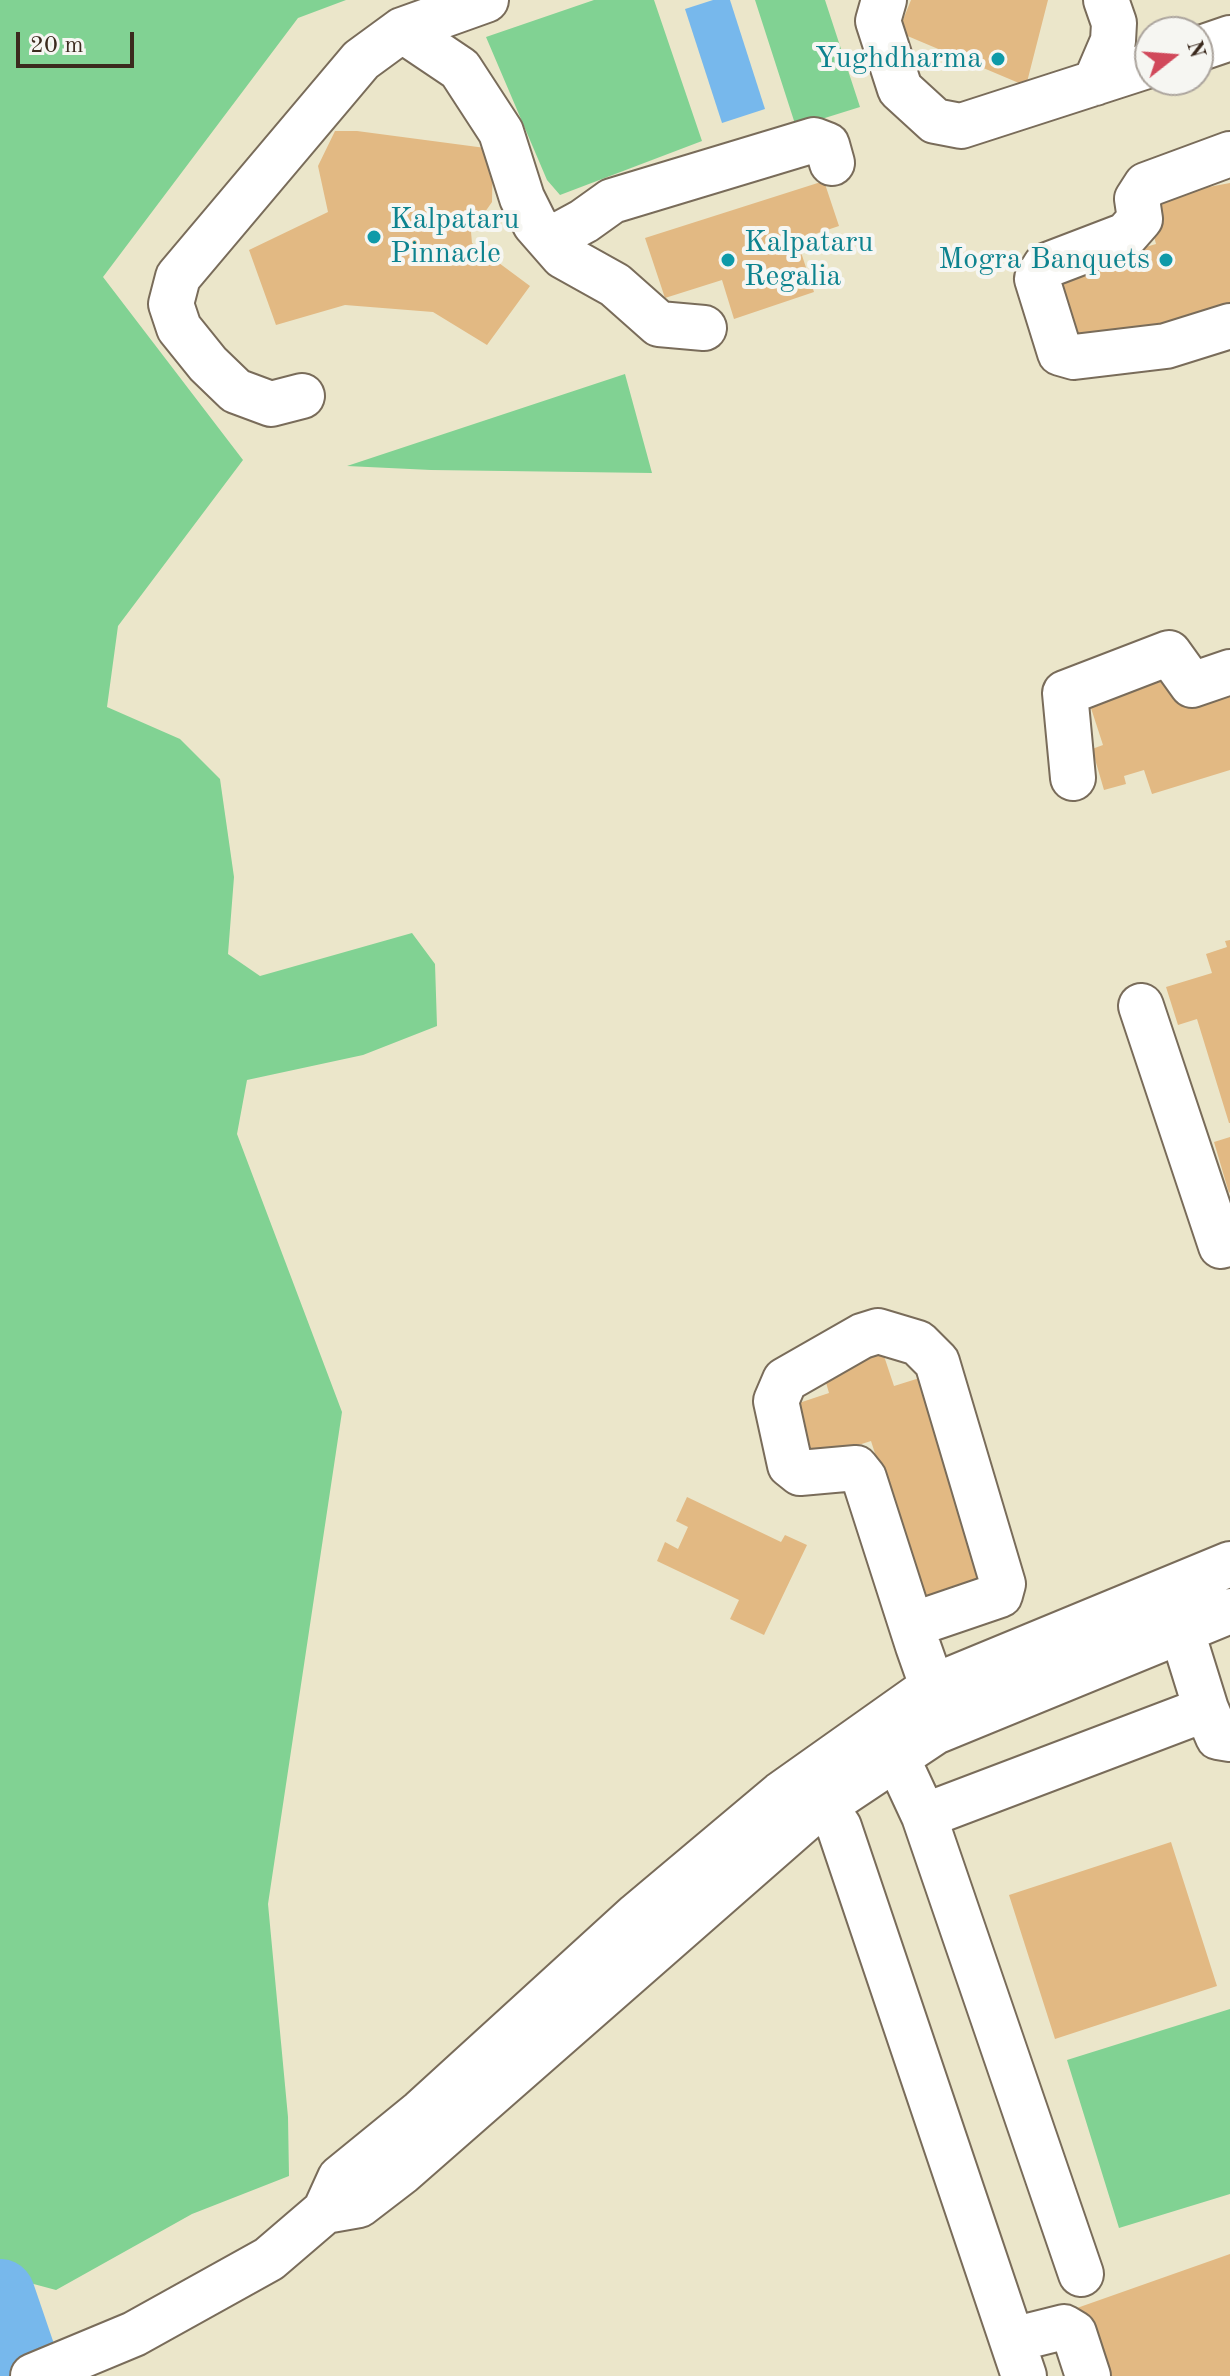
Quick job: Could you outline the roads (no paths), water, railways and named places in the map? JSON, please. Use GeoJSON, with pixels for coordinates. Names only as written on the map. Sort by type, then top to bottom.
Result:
{"type":"FeatureCollection","features":[{"type":"Feature","properties":{"kind":"street"},"geometry":{"type":"LineString","coordinates":[[302,396],[271,404],[236,391],[208,364],[179,328],[171,304],[178,277],[361,60],[402,30],[486,0]]}},
{"type":"Feature","properties":{"kind":"street"},"geometry":{"type":"LineString","coordinates":[[884,0],[878,21],[900,89],[935,121],[961,126],[1134,70]]}},
{"type":"Feature","properties":{"kind":"street"},"geometry":{"type":"LineString","coordinates":[[1095,83],[1113,41],[1114,23],[1106,0]]}},
{"type":"Feature","properties":{"kind":"street"},"geometry":{"type":"LineString","coordinates":[[402,30],[460,69],[501,132],[522,198],[535,224],[563,256],[615,285],[659,324],[704,328]]}},
{"type":"Feature","properties":{"kind":"street"},"geometry":{"type":"LineString","coordinates":[[549,240],[612,201],[814,140],[827,145],[832,163]]}},
{"type":"Feature","properties":{"kind":"street"},"geometry":{"type":"LineString","coordinates":[[1230,154],[1146,185],[1137,199],[1140,219],[1126,235],[1045,266],[1037,279],[1060,353],[1074,357],[1166,346],[1230,326]]}},
{"type":"Feature","properties":{"kind":"street"},"geometry":{"type":"LineString","coordinates":[[1073,778],[1065,693],[1169,653],[1192,685],[1230,672]]}},
{"type":"Feature","properties":{"kind":"street"},"geometry":{"type":"LineString","coordinates":[[1141,1006],[1221,1246],[1230,1243]]}},
{"type":"Feature","properties":{"kind":"street"},"geometry":{"type":"LineString","coordinates":[[912,1625],[1000,1595],[1003,1584],[937,1362],[918,1343],[878,1331],[862,1336],[785,1380],[776,1401],[790,1465],[800,1473],[856,1468],[864,1478],[912,1625],[940,1707]]}},
{"type":"Feature","properties":{"kind":"street"},"geometry":{"type":"LineString","coordinates":[[410,2143],[637,1915],[781,1794],[888,1742],[940,1707],[1175,1609],[1230,1564]]}},
{"type":"Feature","properties":{"kind":"street"},"geometry":{"type":"LineString","coordinates":[[1175,1609],[1230,1611]]}},
{"type":"Feature","properties":{"kind":"street"},"geometry":{"type":"LineString","coordinates":[[924,1816],[1218,1724],[1175,1609]]}},
{"type":"Feature","properties":{"kind":"street"},"geometry":{"type":"LineString","coordinates":[[47,2371],[134,2334],[269,2259],[325,2211],[340,2178],[410,2143],[824,1806],[888,1742]]}},
{"type":"Feature","properties":{"kind":"street"},"geometry":{"type":"LineString","coordinates":[[888,1742],[924,1816],[1081,2274]]}},
{"type":"Feature","properties":{"kind":"street"},"geometry":{"type":"LineString","coordinates":[[824,1806],[839,1827],[1018,2358],[1064,2327],[1074,2333],[1088,2376]]}},
{"type":"Feature","properties":{"kind":"water"},"geometry":{"type":"Polygon","coordinates":[[[713,0],[730,0],[765,109],[722,123],[685,9],[713,0]]]}},
{"type":"Feature","properties":{"kind":"waterway"},"geometry":{"type":"LineString","coordinates":[[0,2294],[28,2376]]}},
{"type":"Feature","properties":{"kind":"place","name":"Yughdharma"},"geometry":{"type":"Point","coordinates":[998,59]}},
{"type":"Feature","properties":{"kind":"place","name":"Kalpataru Pinnacle"},"geometry":{"type":"Point","coordinates":[374,237]}},
{"type":"Feature","properties":{"kind":"place","name":"Kalpataru Regalia"},"geometry":{"type":"Point","coordinates":[728,260]}},
{"type":"Feature","properties":{"kind":"place","name":"Mogra Banquets"},"geometry":{"type":"Point","coordinates":[1166,260]}}]}
